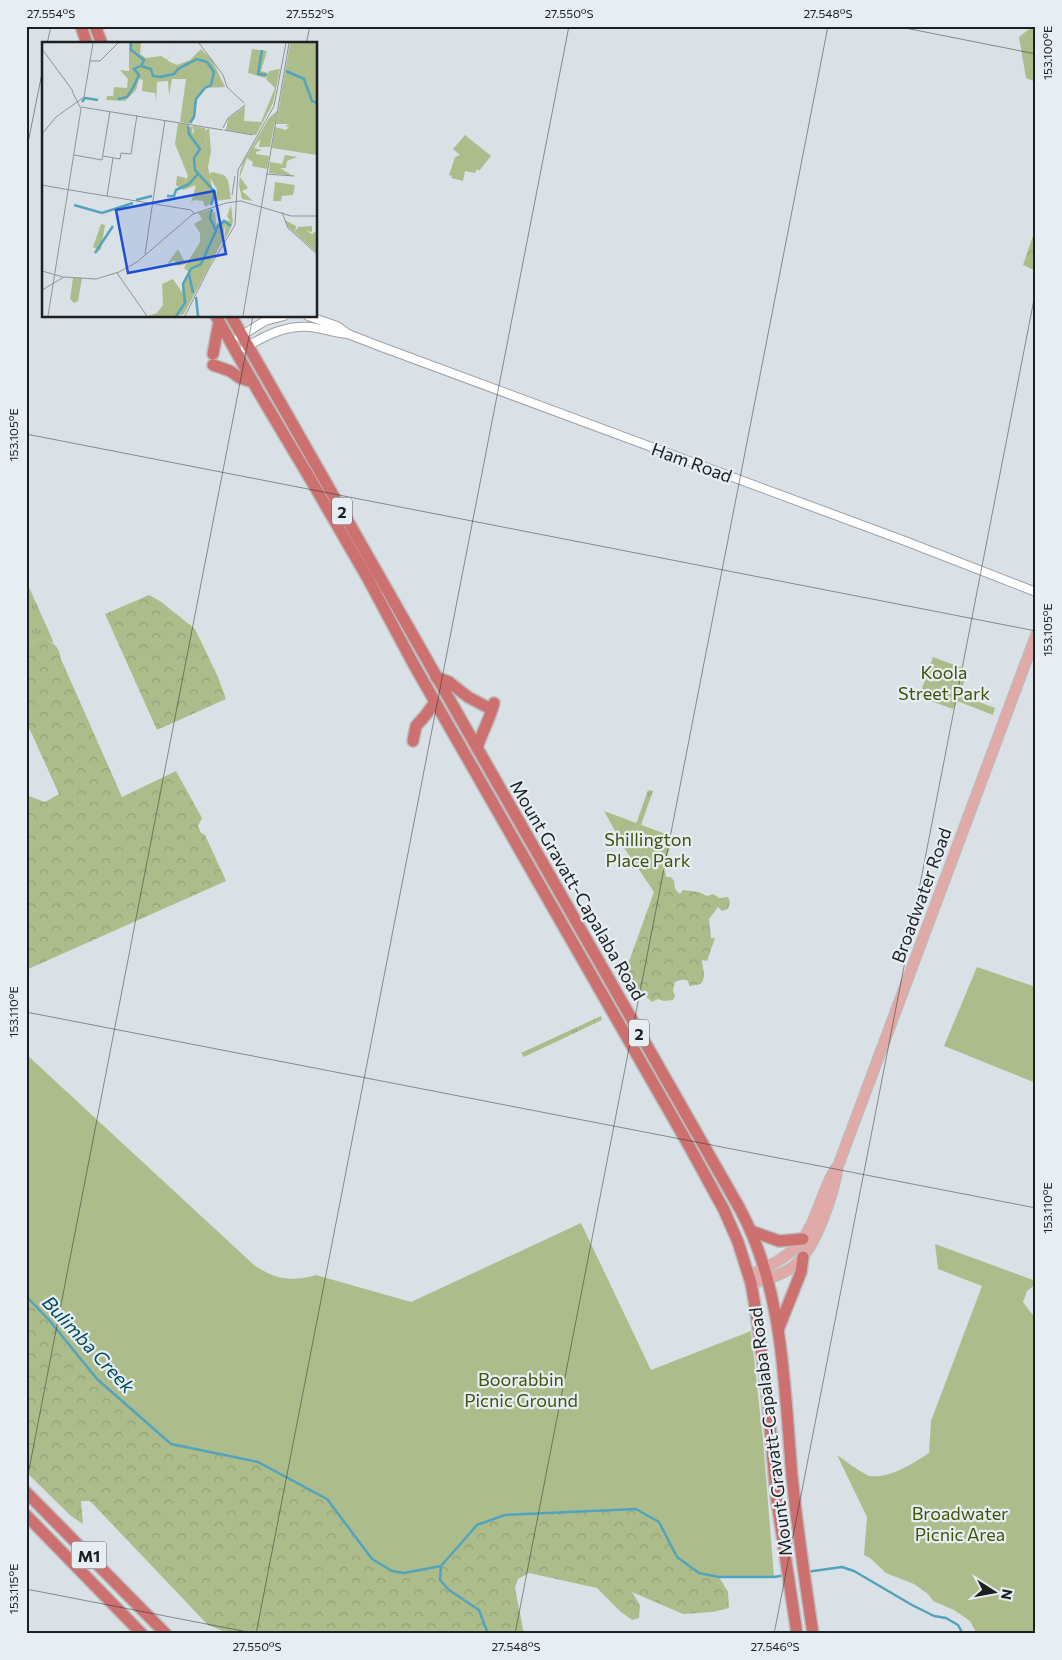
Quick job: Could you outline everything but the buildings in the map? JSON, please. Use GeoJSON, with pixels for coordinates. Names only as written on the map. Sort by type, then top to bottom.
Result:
{"type":"FeatureCollection","features":[{"type":"Feature","properties":{"kind":"highway"},"geometry":{"type":"LineString","coordinates":[[81,26],[86,42]]}},
{"type":"Feature","properties":{"kind":"highway"},"geometry":{"type":"LineString","coordinates":[[96,26],[101,42]]}},
{"type":"Feature","properties":{"kind":"highway","name":"Mount Gravatt-Capalaba Road"},"geometry":{"type":"LineString","coordinates":[[232,318],[751,1231],[767,1274],[778,1330],[800,1548],[813,1634]]}},
{"type":"Feature","properties":{"kind":"highway"},"geometry":{"type":"LineString","coordinates":[[218,319],[213,360],[240,378],[253,382]]}},
{"type":"Feature","properties":{"kind":"highway","name":"Mount Gravatt-Capalaba Road"},"geometry":{"type":"LineString","coordinates":[[218,319],[715,1192],[738,1242],[750,1279],[762,1351],[774,1478],[797,1634]]}},
{"type":"Feature","properties":{"kind":"highway"},"geometry":{"type":"LineString","coordinates":[[436,677],[449,682],[468,697],[491,705],[491,718],[482,730],[476,748]]}},
{"type":"Feature","properties":{"kind":"highway"},"geometry":{"type":"LineString","coordinates":[[413,741],[416,726],[435,702]]}},
{"type":"Feature","properties":{"kind":"highway"},"geometry":{"type":"LineString","coordinates":[[751,1231],[779,1241],[804,1239]]}},
{"type":"Feature","properties":{"kind":"highway"},"geometry":{"type":"LineString","coordinates":[[778,1330],[800,1272],[803,1257]]}},
{"type":"Feature","properties":{"kind":"highway","name":"M1"},"geometry":{"type":"LineString","coordinates":[[26,1492],[166,1634]]}},
{"type":"Feature","properties":{"kind":"highway","name":"M1"},"geometry":{"type":"LineString","coordinates":[[26,1515],[142,1634]]}},
{"type":"Feature","properties":{"kind":"main road","name":"Broadwater Road"},"geometry":{"type":"LineString","coordinates":[[750,1279],[787,1271],[803,1257],[812,1244],[836,1182],[838,1166],[1036,636]]}},
{"type":"Feature","properties":{"kind":"main road","name":"Broadwater Road"},"geometry":{"type":"LineString","coordinates":[[767,1274],[804,1239],[814,1219],[829,1178],[838,1166]]}},
{"type":"Feature","properties":{"kind":"street","name":"Ham Road"},"geometry":{"type":"LineString","coordinates":[[234,348],[245,341],[264,321],[276,318]]}},
{"type":"Feature","properties":{"kind":"street","name":"Ham Road"},"geometry":{"type":"LineString","coordinates":[[314,318],[337,326],[348,334],[905,541],[1036,592]]}},
{"type":"Feature","properties":{"kind":"street","name":"Ham Road"},"geometry":{"type":"LineString","coordinates":[[234,348],[245,341],[294,327],[316,328],[334,333],[348,334]]}},
{"type":"Feature","properties":{"kind":"green space"},"geometry":{"type":"Polygon","coordinates":[[[1033,26],[1036,26],[1036,82],[1026,78],[1019,37],[1033,26]]]}},
{"type":"Feature","properties":{"kind":"green space"},"geometry":{"type":"Polygon","coordinates":[[[465,135],[491,156],[479,171],[477,169],[475,173],[465,171],[463,181],[451,178],[452,176],[449,175],[455,157],[460,155],[453,149],[465,135]]]}},
{"type":"Feature","properties":{"kind":"green space"},"geometry":{"type":"Polygon","coordinates":[[[1036,227],[1036,271],[1023,265],[1036,227]]]}},
{"type":"Feature","properties":{"kind":"green space"},"geometry":{"type":"Polygon","coordinates":[[[26,585],[28,585],[54,643],[43,638],[26,643],[26,585]]]}},
{"type":"Feature","properties":{"kind":"green space"},"geometry":{"type":"Polygon","coordinates":[[[149,595],[160,601],[195,629],[218,677],[226,699],[157,730],[105,614],[149,595]]]}},
{"type":"Feature","properties":{"kind":"green space"},"geometry":{"type":"Polygon","coordinates":[[[43,638],[53,643],[59,651],[122,797],[176,771],[202,818],[198,826],[201,833],[205,835],[226,881],[26,970],[26,795],[45,802],[59,794],[26,721],[26,643],[43,638]]]}},
{"type":"Feature","properties":{"kind":"green space","name":"Koola Street Park"},"geometry":{"type":"Polygon","coordinates":[[[933,657],[968,670],[960,695],[995,708],[993,715],[957,701],[953,709],[919,697],[933,657]]]}},
{"type":"Feature","properties":{"kind":"green space"},"geometry":{"type":"Polygon","coordinates":[[[648,790],[653,791],[641,825],[636,824],[648,790]]]}},
{"type":"Feature","properties":{"kind":"green space","name":"Shillington Place Park"},"geometry":{"type":"Polygon","coordinates":[[[604,811],[674,837],[654,892],[625,849],[604,811]]]}},
{"type":"Feature","properties":{"kind":"green space"},"geometry":{"type":"Polygon","coordinates":[[[661,868],[665,871],[666,877],[671,877],[674,881],[675,889],[680,894],[683,890],[699,892],[707,896],[713,894],[719,898],[728,897],[730,902],[728,909],[722,911],[718,907],[709,919],[711,938],[715,938],[707,961],[702,960],[704,975],[701,984],[690,986],[687,980],[680,980],[675,982],[673,990],[675,996],[673,1000],[664,1001],[658,999],[652,1002],[643,994],[632,994],[623,978],[654,892],[652,886],[661,868]]]}},
{"type":"Feature","properties":{"kind":"green space"},"geometry":{"type":"Polygon","coordinates":[[[977,967],[1036,987],[1036,1083],[944,1046],[977,967]]]}},
{"type":"Feature","properties":{"kind":"green space"},"geometry":{"type":"Polygon","coordinates":[[[601,1016],[602,1020],[524,1057],[521,1053],[601,1016]]]}},
{"type":"Feature","properties":{"kind":"green space","name":"Boorabbin Picnic Ground"},"geometry":{"type":"Polygon","coordinates":[[[26,1054],[254,1265],[277,1277],[291,1279],[316,1275],[411,1302],[581,1223],[651,1370],[751,1331],[763,1440],[774,1577],[719,1577],[699,1573],[677,1557],[659,1522],[636,1509],[505,1515],[477,1525],[441,1566],[404,1573],[392,1571],[372,1559],[327,1499],[258,1462],[171,1444],[97,1379],[49,1320],[26,1296],[26,1054]]]}},
{"type":"Feature","properties":{"kind":"green space","name":"Broadwater Picnic Area"},"geometry":{"type":"Polygon","coordinates":[[[935,1244],[1036,1281],[1036,1284],[1027,1291],[1023,1302],[1032,1314],[1036,1315],[1036,1634],[977,1634],[970,1621],[954,1610],[933,1601],[928,1594],[914,1584],[886,1573],[864,1555],[867,1517],[837,1455],[867,1475],[877,1476],[893,1473],[929,1453],[931,1421],[982,1286],[938,1269],[935,1244]]]}},
{"type":"Feature","properties":{"kind":"green space"},"geometry":{"type":"Polygon","coordinates":[[[26,1296],[49,1320],[97,1379],[171,1444],[258,1462],[327,1499],[372,1559],[441,1566],[477,1525],[505,1515],[636,1509],[659,1522],[677,1558],[699,1573],[719,1577],[728,1592],[729,1608],[713,1612],[683,1614],[632,1592],[640,1605],[639,1618],[632,1620],[621,1612],[597,1588],[529,1573],[518,1579],[515,1588],[524,1634],[230,1634],[208,1625],[90,1501],[81,1501],[83,1524],[71,1516],[26,1472],[26,1296]]]}},
{"type":"Feature","properties":{"kind":"waterway","name":"Bulimba Creek"},"geometry":{"type":"LineString","coordinates":[[26,1296],[49,1320],[97,1379],[171,1444],[258,1462],[327,1499],[372,1559],[392,1571],[404,1573],[441,1566],[477,1525],[505,1515],[636,1509],[659,1522],[677,1557],[699,1573],[719,1577],[774,1577],[786,1575]]}},
{"type":"Feature","properties":{"kind":"waterway"},"geometry":{"type":"LineString","coordinates":[[441,1566],[440,1580],[449,1590],[479,1610],[488,1634]]}},
{"type":"Feature","properties":{"kind":"waterway","name":"Bulimba Creek"},"geometry":{"type":"LineString","coordinates":[[806,1572],[842,1567],[854,1571],[912,1605],[934,1616],[946,1618],[958,1625],[963,1634]]}}]}
